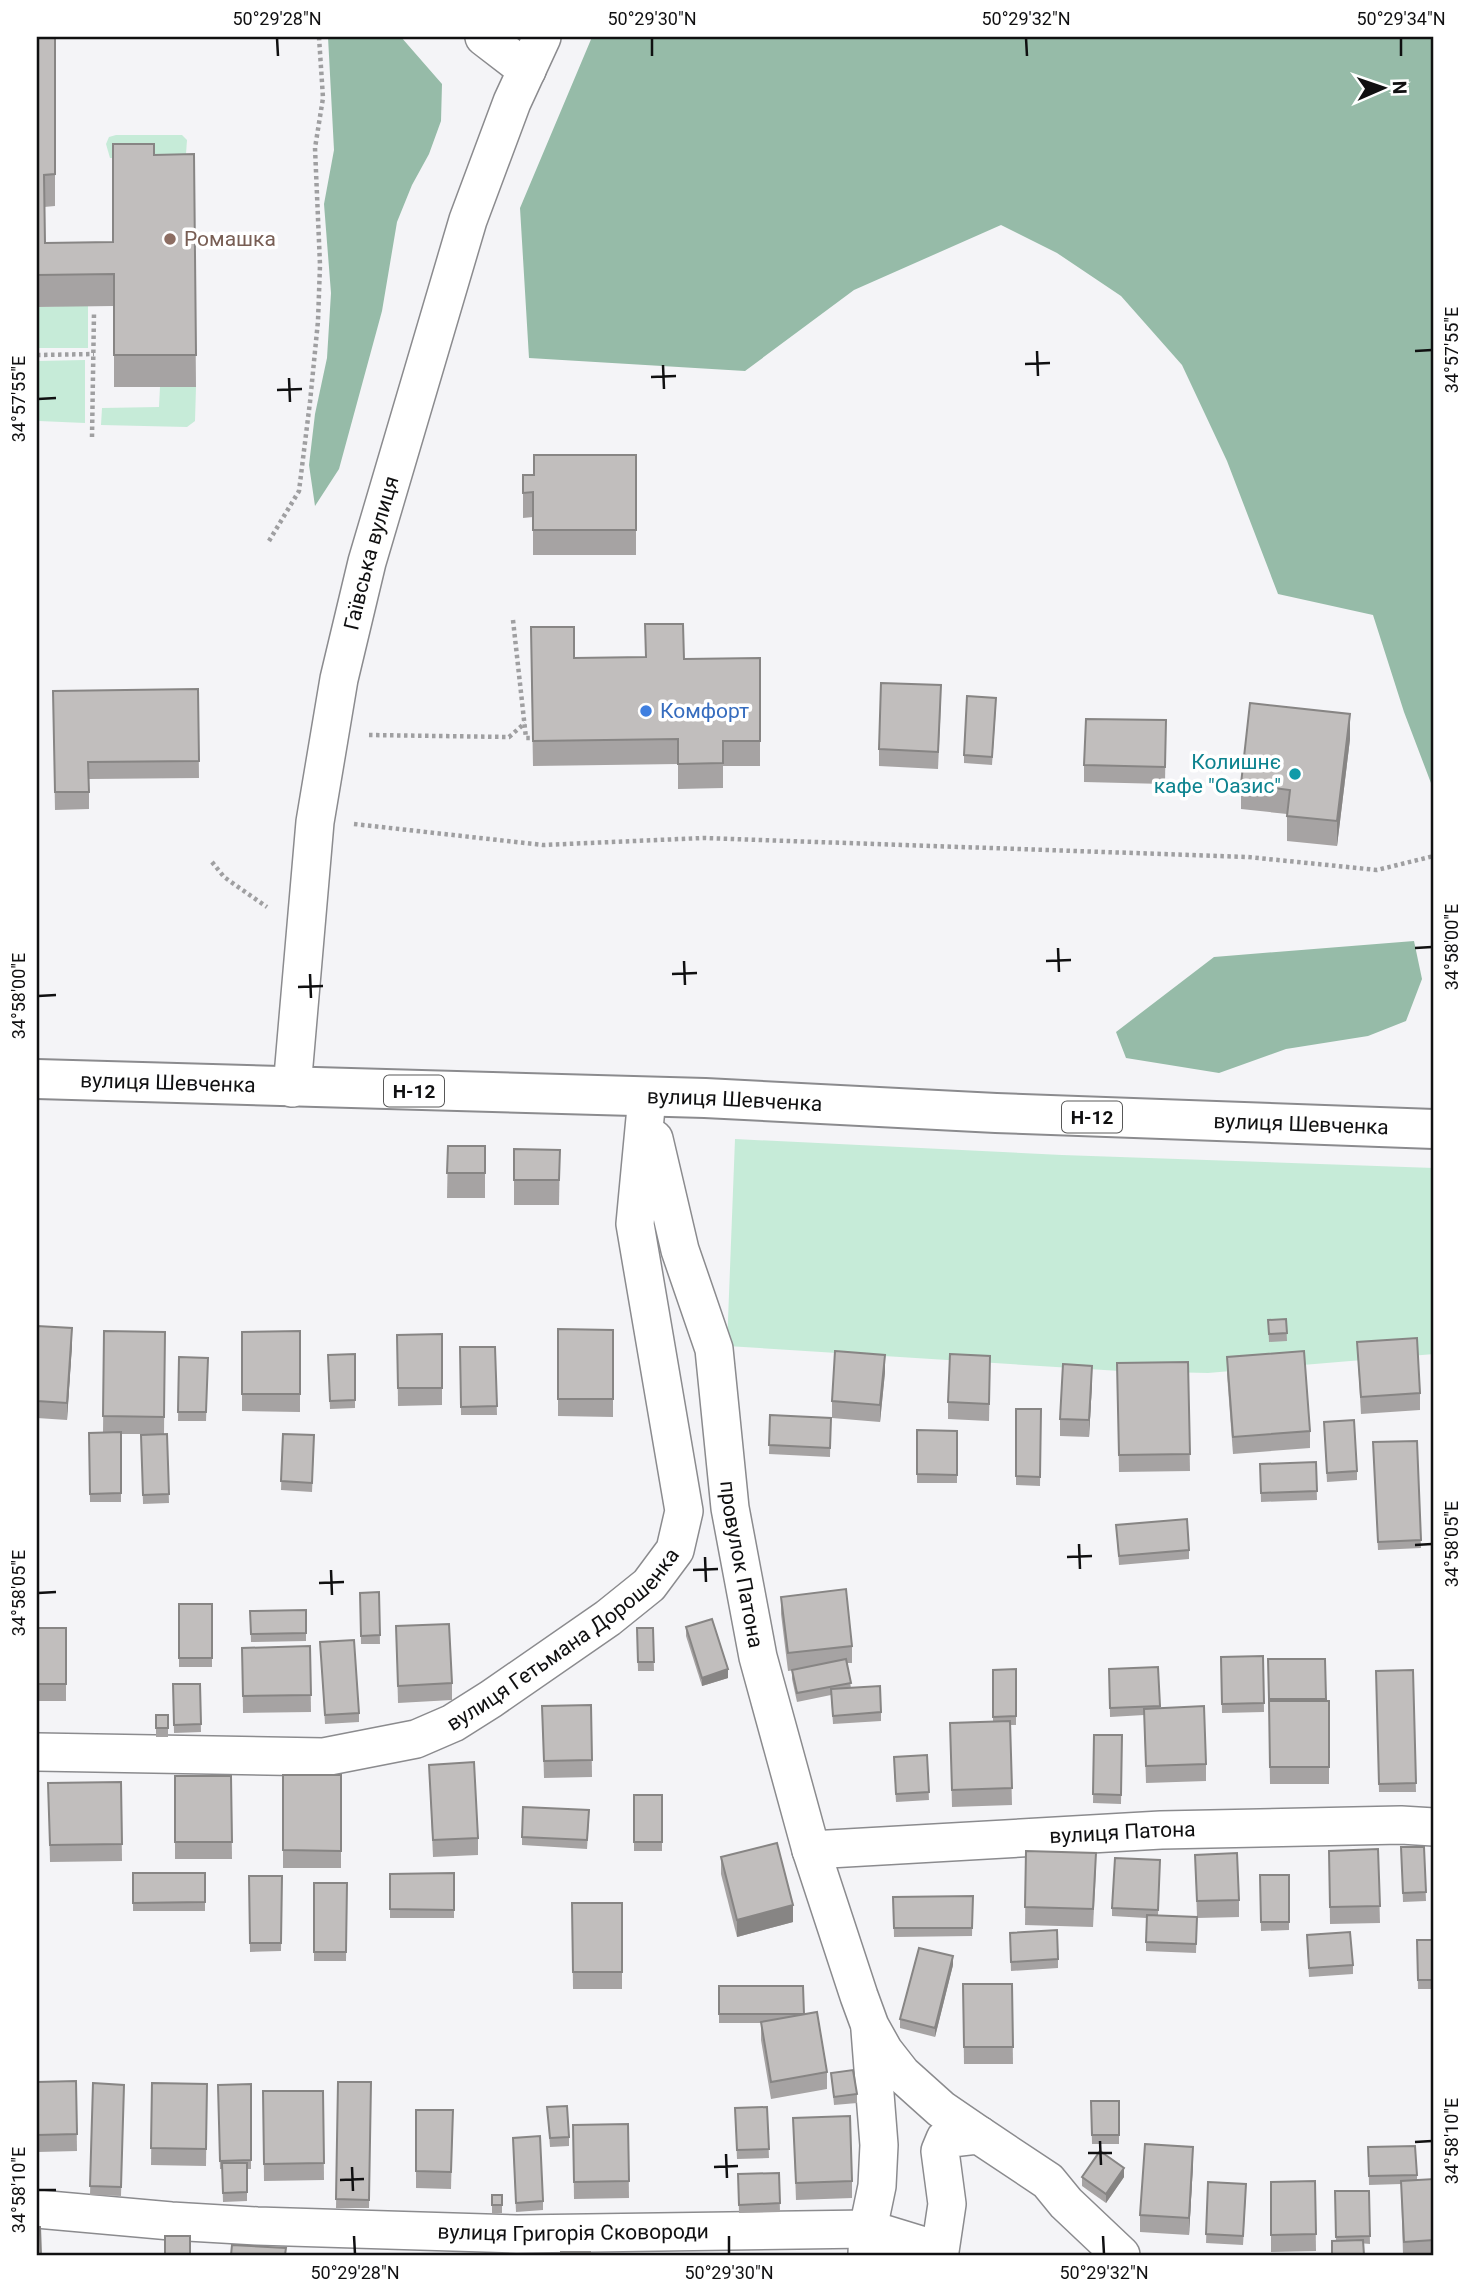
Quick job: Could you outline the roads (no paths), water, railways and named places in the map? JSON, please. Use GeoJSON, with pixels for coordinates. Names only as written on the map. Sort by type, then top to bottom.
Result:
{"type":"FeatureCollection","features":[{"type":"Feature","properties":{"kind":"main road","name":"вулиця Шевченка"},"geometry":{"type":"LineString","coordinates":[[37,1079],[705,1098],[996,1113],[1434,1129]]}},
{"type":"Feature","properties":{"kind":"street"},"geometry":{"type":"LineString","coordinates":[[484,37],[527,70]]}},
{"type":"Feature","properties":{"kind":"street"},"geometry":{"type":"LineString","coordinates":[[514,37],[527,70]]}},
{"type":"Feature","properties":{"kind":"street","name":"Гаївська вулиця"},"geometry":{"type":"LineString","coordinates":[[292,1088],[315,822],[339,679],[367,562],[468,220],[512,102],[542,37]]}},
{"type":"Feature","properties":{"kind":"street","name":"вулиця Гетьмана Дорошенка"},"geometry":{"type":"LineString","coordinates":[[37,1752],[324,1757],[416,1739],[453,1723],[491,1699],[608,1618],[649,1585],[674,1550],[684,1511],[635,1224],[647,1097]]}},
{"type":"Feature","properties":{"kind":"street","name":"провулок Патона"},"geometry":{"type":"LineString","coordinates":[[647,1097],[659,1165],[680,1250],[714,1349],[730,1508],[756,1643],[811,1850],[870,2026],[884,2051],[902,2074],[941,2109],[979,2135]]}},
{"type":"Feature","properties":{"kind":"street","name":"вулиця Патона"},"geometry":{"type":"LineString","coordinates":[[811,1850],[1161,1830],[1401,1825],[1434,1827]]}},
{"type":"Feature","properties":{"kind":"street","name":"провулок Патона"},"geometry":{"type":"LineString","coordinates":[[868,2242],[877,2186],[879,2145],[870,2026]]}},
{"type":"Feature","properties":{"kind":"street"},"geometry":{"type":"LineString","coordinates":[[979,2135],[1048,2181],[1066,2203],[1121,2255]]}},
{"type":"Feature","properties":{"kind":"street","name":"вулиця Григорія Сковороди"},"geometry":{"type":"LineString","coordinates":[[37,2209],[257,2226],[868,2242],[939,2253],[947,2204],[940,2151],[945,2139],[979,2135]]}},
{"type":"Feature","properties":{"kind":"place","name":"Ромашка"},"geometry":{"type":"Point","coordinates":[170,239]}},
{"type":"Feature","properties":{"kind":"place","name":"Комфорт"},"geometry":{"type":"Point","coordinates":[646,711]}},
{"type":"Feature","properties":{"kind":"place","name":"Колишнє кафе \"Оазис\""},"geometry":{"type":"Point","coordinates":[1295,774]}}]}
